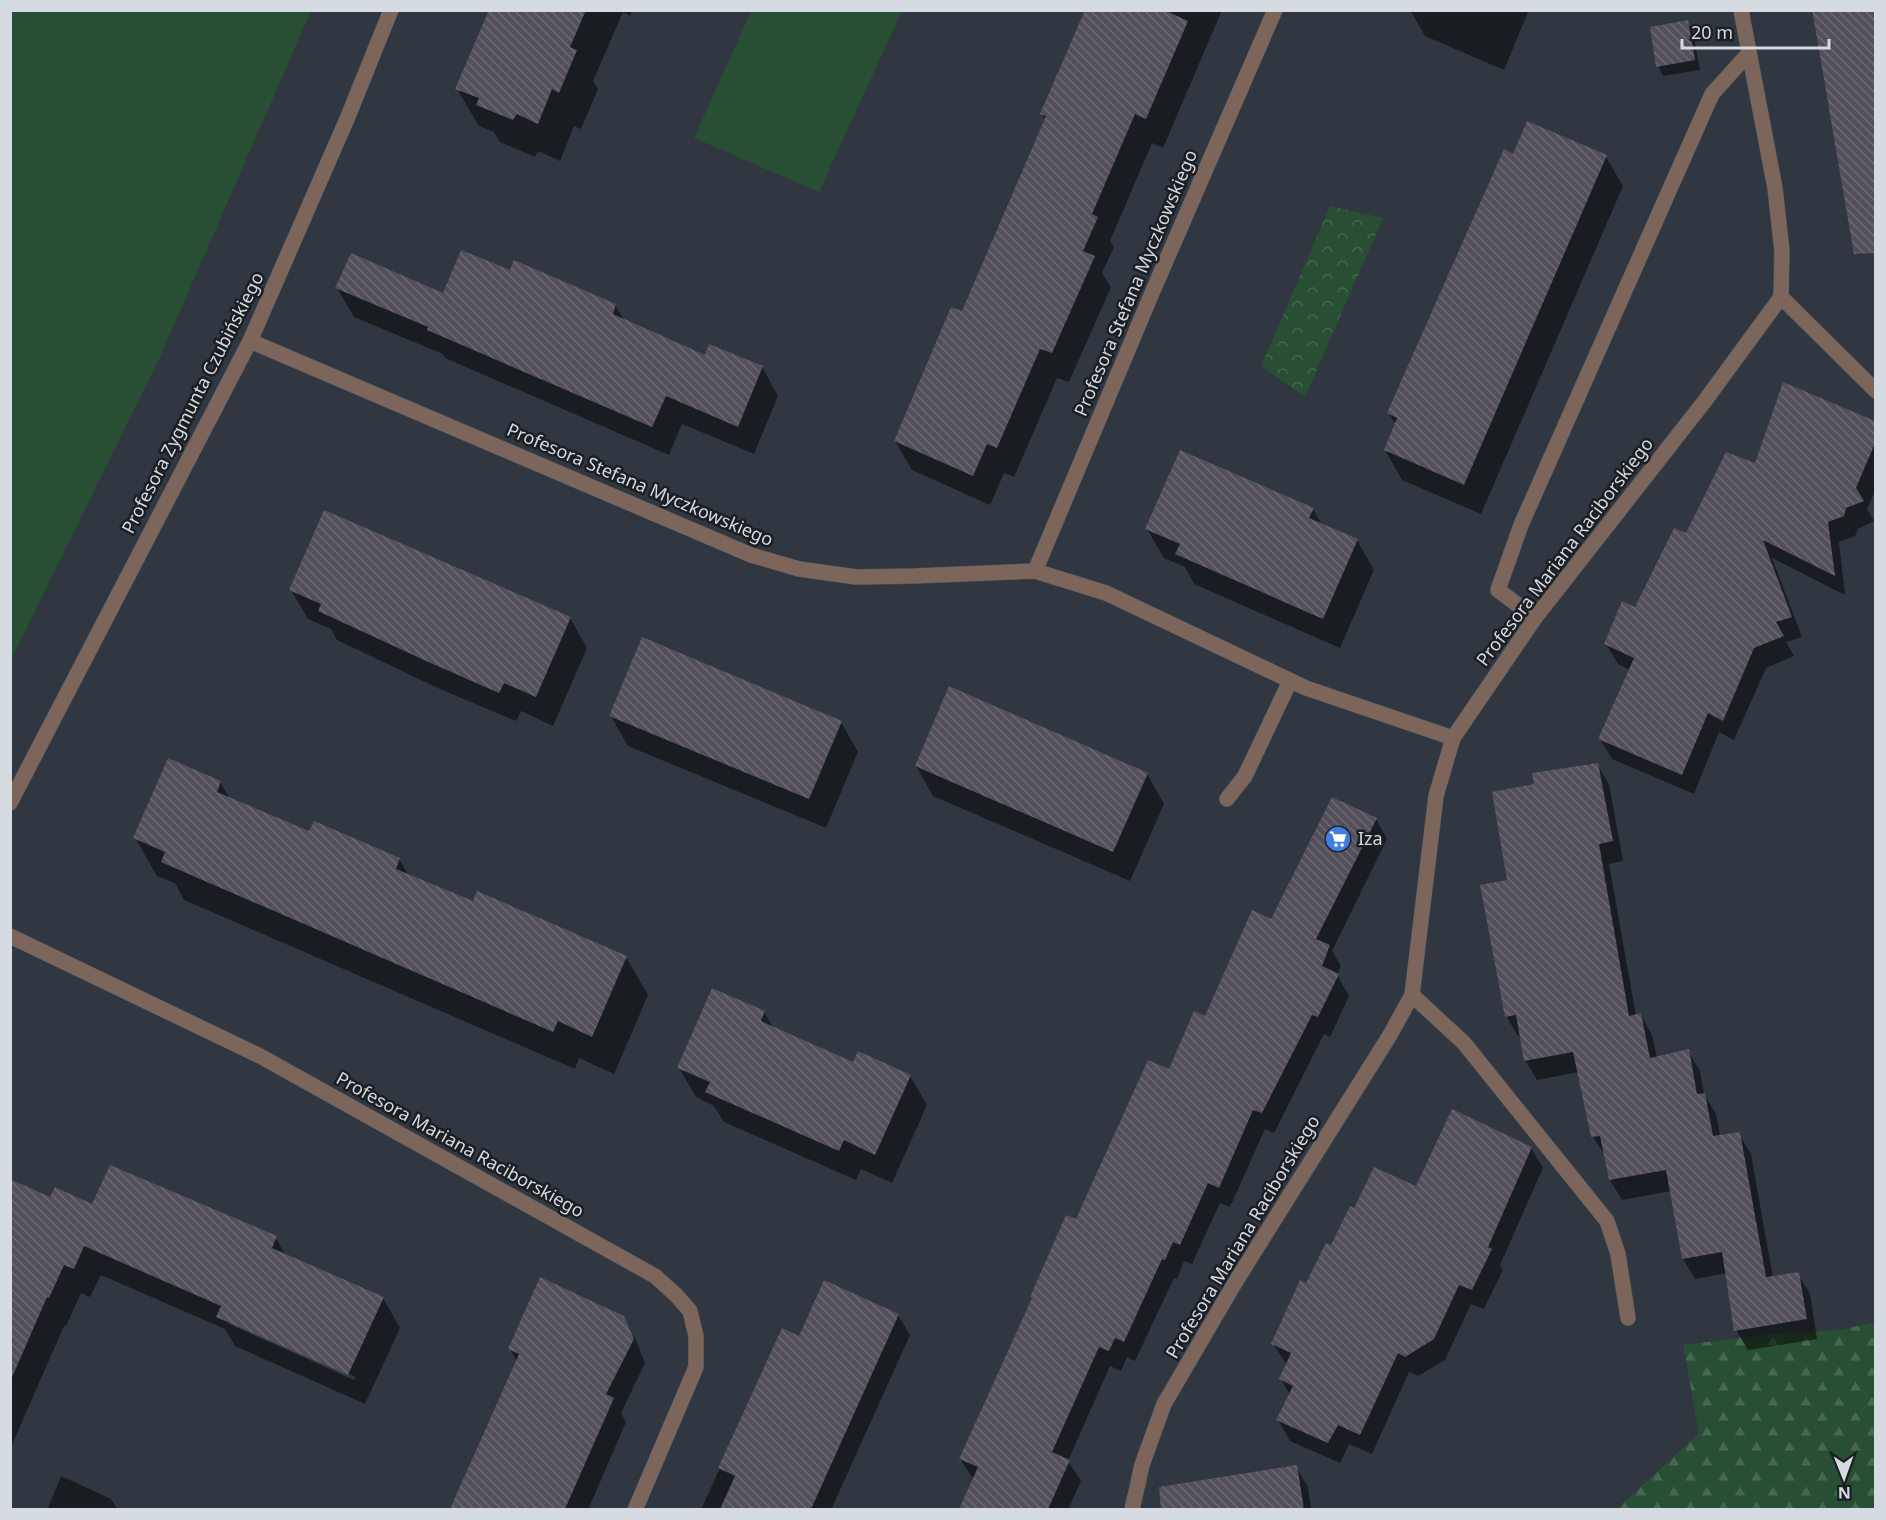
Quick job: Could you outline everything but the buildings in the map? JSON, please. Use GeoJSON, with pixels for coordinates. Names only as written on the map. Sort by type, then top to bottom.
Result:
{"type":"FeatureCollection","features":[{"type":"Feature","properties":{"kind":"street","name":"Profesora Zygmunta Czubińskiego"},"geometry":{"type":"LineString","coordinates":[[10,803],[250,341],[347,119],[391,10]]}},
{"type":"Feature","properties":{"kind":"street","name":"Profesora Stefana Myczkowskiego"},"geometry":{"type":"LineString","coordinates":[[1035,571],[1275,10]]}},
{"type":"Feature","properties":{"kind":"street"},"geometry":{"type":"LineString","coordinates":[[1741,10],[1775,188],[1782,251],[1780,297],[1875,391]]}},
{"type":"Feature","properties":{"kind":"street"},"geometry":{"type":"LineString","coordinates":[[1535,618],[1498,590],[1521,525],[1712,94],[1749,53]]}},
{"type":"Feature","properties":{"kind":"street","name":"Profesora Mariana Raciborskiego"},"geometry":{"type":"LineString","coordinates":[[1132,1509],[1142,1465],[1164,1404],[1236,1281],[1390,1035],[1412,995],[1436,796],[1453,738],[1535,618],[1690,421],[1780,297]]}},
{"type":"Feature","properties":{"kind":"street","name":"Profesora Stefana Myczkowskiego"},"geometry":{"type":"LineString","coordinates":[[250,341],[751,555],[789,566],[856,576],[1035,571],[1106,593],[1306,688],[1453,738]]}},
{"type":"Feature","properties":{"kind":"street"},"geometry":{"type":"LineString","coordinates":[[1227,800],[1245,776],[1290,681]]}},
{"type":"Feature","properties":{"kind":"street","name":"Profesora Mariana Raciborskiego"},"geometry":{"type":"LineString","coordinates":[[10,936],[260,1056],[655,1276],[677,1296],[690,1311],[696,1336],[696,1367],[635,1509]]}},
{"type":"Feature","properties":{"kind":"street"},"geometry":{"type":"LineString","coordinates":[[1412,995],[1464,1043],[1607,1221],[1618,1254],[1628,1318]]}},
{"type":"Feature","properties":{"kind":"green space"},"geometry":{"type":"Polygon","coordinates":[[[11,10],[311,11],[160,357],[11,660],[11,10]]]}},
{"type":"Feature","properties":{"kind":"green space"},"geometry":{"type":"Polygon","coordinates":[[[751,11],[902,11],[819,192],[694,138],[751,11]]]}},
{"type":"Feature","properties":{"kind":"green space"},"geometry":{"type":"Polygon","coordinates":[[[1330,206],[1383,218],[1305,397],[1261,366],[1330,206]]]}},
{"type":"Feature","properties":{"kind":"green space"},"geometry":{"type":"Polygon","coordinates":[[[1875,1322],[1875,1509],[1617,1509],[1699,1433],[1683,1345],[1764,1335],[1840,1330],[1875,1322]]]}},
{"type":"Feature","properties":{"kind":"place","name":"Iza"},"geometry":{"type":"Point","coordinates":[1338,839]}}]}
